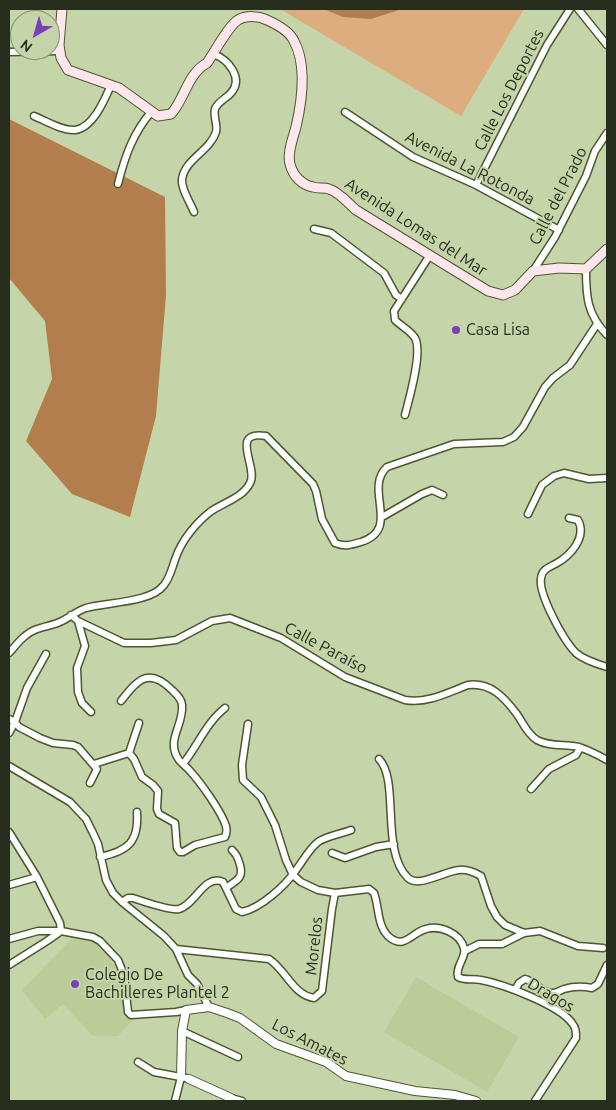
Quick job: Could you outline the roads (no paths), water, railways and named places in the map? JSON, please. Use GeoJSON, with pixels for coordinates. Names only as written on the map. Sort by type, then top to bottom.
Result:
{"type":"FeatureCollection","features":[{"type":"Feature","properties":{"kind":"main road"},"geometry":{"type":"LineString","coordinates":[[60,24],[62,9]]}},
{"type":"Feature","properties":{"kind":"main road","name":"Avenida Lomas del Mar"},"geometry":{"type":"LineString","coordinates":[[152,111],[158,116],[170,114],[190,81],[213,54],[233,25],[239,19],[260,16],[274,23],[294,39],[301,58],[302,83],[299,111],[291,143],[290,163],[294,174],[301,182],[313,187],[329,189],[344,198],[356,210],[488,291],[504,295],[515,290],[533,271]]}},
{"type":"Feature","properties":{"kind":"main road"},"geometry":{"type":"LineString","coordinates":[[60,51],[61,58],[68,70],[119,88],[152,111]]}},
{"type":"Feature","properties":{"kind":"main road"},"geometry":{"type":"LineString","coordinates":[[533,271],[559,268],[586,270],[607,249]]}},
{"type":"Feature","properties":{"kind":"street","name":"Calle Los Deportes"},"geometry":{"type":"LineString","coordinates":[[476,185],[547,45],[570,9]]}},
{"type":"Feature","properties":{"kind":"street"},"geometry":{"type":"LineString","coordinates":[[578,9],[607,45]]}},
{"type":"Feature","properties":{"kind":"street"},"geometry":{"type":"LineString","coordinates":[[194,212],[182,181],[184,172],[217,131],[215,110],[221,100],[232,93],[236,81],[230,65],[220,56],[213,54]]}},
{"type":"Feature","properties":{"kind":"street"},"geometry":{"type":"LineString","coordinates":[[34,116],[67,129],[76,130],[92,119],[102,106],[111,85]]}},
{"type":"Feature","properties":{"kind":"street"},"geometry":{"type":"LineString","coordinates":[[118,184],[124,160],[139,126],[152,111]]}},
{"type":"Feature","properties":{"kind":"street","name":"Avenida La Rotonda"},"geometry":{"type":"LineString","coordinates":[[345,112],[413,157],[476,185],[559,230]]}},
{"type":"Feature","properties":{"kind":"street","name":"Calle del Prado"},"geometry":{"type":"LineString","coordinates":[[533,271],[559,230],[586,176],[595,151],[607,133]]}},
{"type":"Feature","properties":{"kind":"street"},"geometry":{"type":"LineString","coordinates":[[314,228],[331,233],[384,273],[396,295],[402,299]]}},
{"type":"Feature","properties":{"kind":"street"},"geometry":{"type":"LineString","coordinates":[[404,415],[417,367],[418,345],[415,338],[395,320],[394,311],[430,255]]}},
{"type":"Feature","properties":{"kind":"street"},"geometry":{"type":"LineString","coordinates":[[586,270],[586,289],[590,311],[597,324],[607,335]]}},
{"type":"Feature","properties":{"kind":"street"},"geometry":{"type":"LineString","coordinates":[[9,653],[27,634],[36,629],[61,622],[83,609],[142,598],[154,594],[163,587],[170,576],[180,549],[196,526],[210,512],[245,490],[251,483],[252,476],[246,451],[246,442],[250,437],[257,434],[266,436],[308,478],[316,492],[322,519],[335,543],[345,547],[365,540],[377,532],[382,517],[377,490],[382,472],[387,467],[454,444],[503,442],[514,437],[523,427],[545,387],[570,365],[597,324]]}},
{"type":"Feature","properties":{"kind":"street"},"geometry":{"type":"LineString","coordinates":[[528,514],[542,485],[554,476],[564,474],[589,478],[607,478]]}},
{"type":"Feature","properties":{"kind":"street"},"geometry":{"type":"LineString","coordinates":[[382,517],[432,490],[443,495]]}},
{"type":"Feature","properties":{"kind":"street"},"geometry":{"type":"LineString","coordinates":[[569,518],[578,520],[581,526],[579,540],[576,546],[561,560],[544,571],[541,584],[548,608],[569,645],[577,654],[607,667]]}},
{"type":"Feature","properties":{"kind":"street"},"geometry":{"type":"LineString","coordinates":[[72,615],[78,621],[85,646],[77,668],[78,692],[82,703],[91,712]]}},
{"type":"Feature","properties":{"kind":"street","name":"Calle Paraíso"},"geometry":{"type":"LineString","coordinates":[[78,621],[124,644],[176,640],[212,621],[230,618],[281,638],[345,676],[405,700],[414,702],[423,700],[468,685],[476,684],[489,687],[502,696],[516,713],[526,731],[537,740],[548,744],[580,748],[607,760]]}},
{"type":"Feature","properties":{"kind":"street"},"geometry":{"type":"LineString","coordinates":[[9,733],[12,721],[27,688],[46,654]]}},
{"type":"Feature","properties":{"kind":"street"},"geometry":{"type":"LineString","coordinates":[[121,701],[137,681],[151,677],[165,682],[178,695],[183,704],[179,726],[172,746],[179,761],[190,770],[214,804],[227,827],[225,837],[196,845],[180,852],[177,848],[176,823],[159,814],[157,809],[158,791],[153,784],[142,777],[130,753]]}},
{"type":"Feature","properties":{"kind":"street"},"geometry":{"type":"LineString","coordinates":[[184,764],[215,716],[225,708]]}},
{"type":"Feature","properties":{"kind":"street"},"geometry":{"type":"LineString","coordinates":[[12,721],[19,727],[53,744],[72,744],[78,747],[95,766],[96,774],[90,783]]}},
{"type":"Feature","properties":{"kind":"street"},"geometry":{"type":"LineString","coordinates":[[130,753],[139,723]]}},
{"type":"Feature","properties":{"kind":"street"},"geometry":{"type":"LineString","coordinates":[[248,724],[242,765],[243,780],[261,797],[275,825],[286,860],[293,875],[300,882],[318,890],[335,893],[369,890],[374,892],[380,923],[388,936],[399,942],[407,940],[426,929],[443,929],[461,940],[465,951],[479,944],[502,944],[524,933],[540,931],[578,946],[603,948]]}},
{"type":"Feature","properties":{"kind":"street"},"geometry":{"type":"LineString","coordinates":[[531,790],[549,769],[576,755],[580,748]]}},
{"type":"Feature","properties":{"kind":"street"},"geometry":{"type":"LineString","coordinates":[[95,766],[130,753]]}},
{"type":"Feature","properties":{"kind":"street"},"geometry":{"type":"LineString","coordinates":[[379,759],[388,780],[390,819],[394,844],[403,873],[410,880],[419,882],[459,870],[472,870],[481,876],[497,918],[505,925],[524,933]]}},
{"type":"Feature","properties":{"kind":"street"},"geometry":{"type":"LineString","coordinates":[[9,766],[70,802],[86,819],[98,844],[106,880],[113,893],[164,936],[176,949],[188,975],[197,984],[209,1007]]}},
{"type":"Feature","properties":{"kind":"street"},"geometry":{"type":"LineString","coordinates":[[100,857],[117,854],[127,848],[134,839],[138,827],[137,812]]}},
{"type":"Feature","properties":{"kind":"street"},"geometry":{"type":"LineString","coordinates":[[122,902],[132,898],[177,909],[187,904],[210,881],[219,880],[223,882],[236,909],[242,912],[248,911],[272,895],[293,875],[314,846],[320,841],[351,830]]}},
{"type":"Feature","properties":{"kind":"street"},"geometry":{"type":"LineString","coordinates":[[9,832],[37,878],[60,923],[61,931]]}},
{"type":"Feature","properties":{"kind":"street"},"geometry":{"type":"LineString","coordinates":[[332,853],[345,858],[376,847],[394,844]]}},
{"type":"Feature","properties":{"kind":"street"},"geometry":{"type":"LineString","coordinates":[[226,888],[240,878],[242,874],[239,858],[232,850]]}},
{"type":"Feature","properties":{"kind":"street"},"geometry":{"type":"LineString","coordinates":[[9,885],[37,878]]}},
{"type":"Feature","properties":{"kind":"street","name":"Morelos"},"geometry":{"type":"LineString","coordinates":[[176,949],[269,959],[276,964],[306,997],[314,998],[322,991],[335,893]]}},
{"type":"Feature","properties":{"kind":"street"},"geometry":{"type":"LineString","coordinates":[[9,939],[38,931],[61,931]]}},
{"type":"Feature","properties":{"kind":"street"},"geometry":{"type":"LineString","coordinates":[[9,965],[61,931]]}},
{"type":"Feature","properties":{"kind":"street","name":"Los Amates"},"geometry":{"type":"LineString","coordinates":[[61,931],[93,937],[100,941],[118,960],[124,975],[128,1012],[131,1015],[176,1012],[209,1007],[240,1018],[276,1044],[326,1062],[346,1076],[415,1091],[456,1095],[476,1101]]}},
{"type":"Feature","properties":{"kind":"street","name":"Dragos"},"geometry":{"type":"LineString","coordinates":[[465,951],[456,972],[458,977],[462,979],[479,979],[515,990],[562,1015],[572,1022],[576,1030],[576,1038],[535,1101]]}},
{"type":"Feature","properties":{"kind":"street"},"geometry":{"type":"LineString","coordinates":[[515,990],[519,983],[525,979],[532,981],[546,992],[554,993],[580,986],[592,988],[598,984],[607,965]]}},
{"type":"Feature","properties":{"kind":"street"},"geometry":{"type":"LineString","coordinates":[[175,1101],[185,1078],[182,1031],[186,1010]]}},
{"type":"Feature","properties":{"kind":"street"},"geometry":{"type":"LineString","coordinates":[[182,1031],[238,1057]]}},
{"type":"Feature","properties":{"kind":"street"},"geometry":{"type":"LineString","coordinates":[[138,1062],[154,1072],[185,1078],[231,1100],[242,1101]]}},
{"type":"Feature","properties":{"kind":"place","name":"Casa Lisa"},"geometry":{"type":"Point","coordinates":[456,330]}},
{"type":"Feature","properties":{"kind":"place","name":"Colegio De Bachilleres Plantel 2"},"geometry":{"type":"Point","coordinates":[75,984]}}]}
